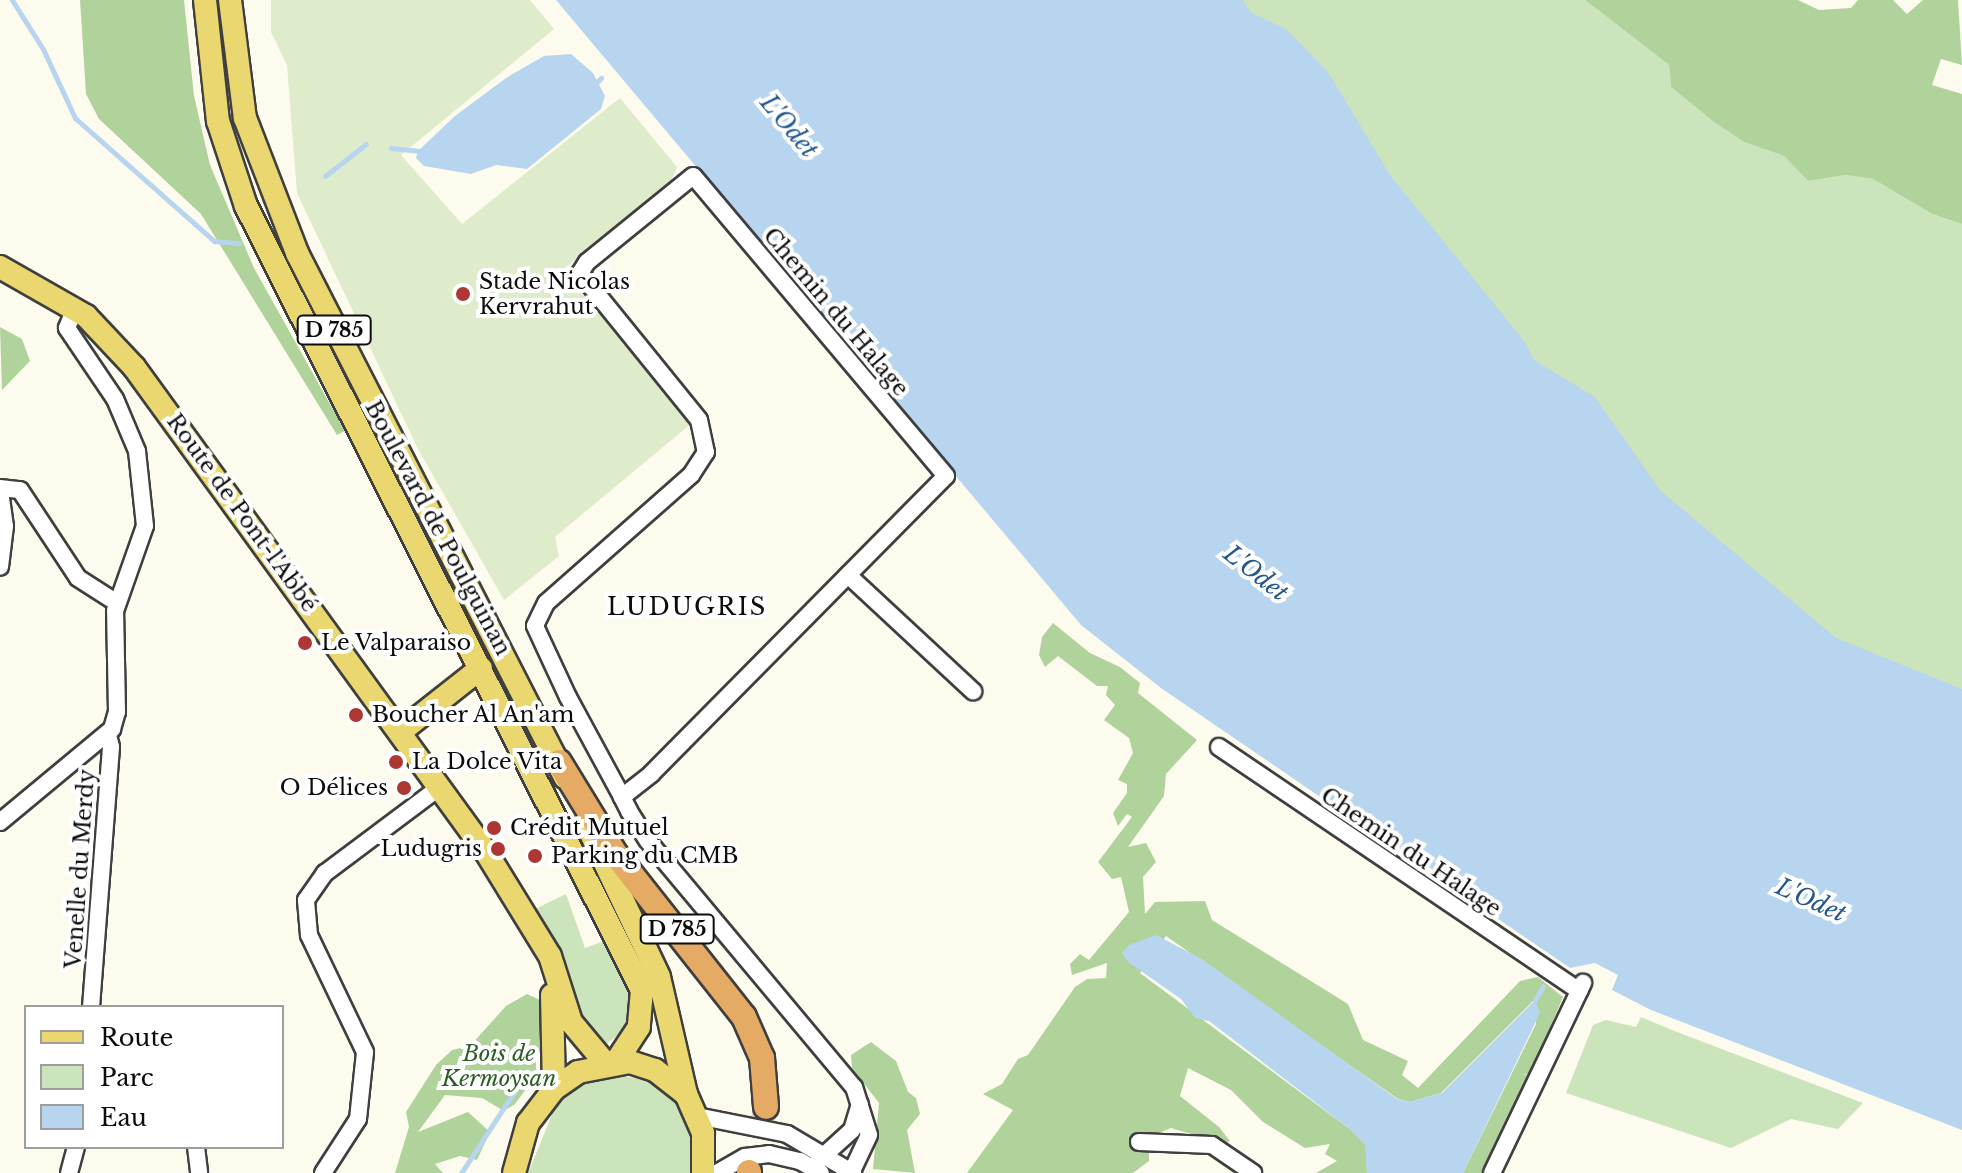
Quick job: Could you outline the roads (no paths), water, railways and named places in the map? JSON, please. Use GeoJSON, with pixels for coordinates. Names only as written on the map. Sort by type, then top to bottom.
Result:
{"type":"FeatureCollection","features":[{"type":"Feature","properties":{"kind":"highway","name":"D 785"},"geometry":{"type":"LineString","coordinates":[[559,762],[616,855],[744,1017],[762,1058],[766,1107]]}},
{"type":"Feature","properties":{"kind":"main road","name":"Boulevard de Poulguinan"},"geometry":{"type":"LineString","coordinates":[[205,0],[216,109],[246,206],[642,990],[639,1027],[611,1063]]}},
{"type":"Feature","properties":{"kind":"main road","name":"Boulevard de Poulguinan"},"geometry":{"type":"LineString","coordinates":[[230,0],[245,118],[297,253],[559,762],[659,977],[686,1094]]}},
{"type":"Feature","properties":{"kind":"main road","name":"Route de Pont-l'Abbé"},"geometry":{"type":"LineString","coordinates":[[0,267],[75,308],[140,373],[440,787],[550,956],[571,1022],[611,1063]]}},
{"type":"Feature","properties":{"kind":"main road"},"geometry":{"type":"LineString","coordinates":[[400,732],[481,668]]}},
{"type":"Feature","properties":{"kind":"main road","name":"Route de Pont-l'Abbé"},"geometry":{"type":"LineString","coordinates":[[527,918],[554,1007],[554,1089]]}},
{"type":"Feature","properties":{"kind":"main road"},"geometry":{"type":"LineString","coordinates":[[514,1173],[528,1123],[554,1089],[611,1063],[655,1070],[686,1094],[697,1116],[703,1173]]}},
{"type":"Feature","properties":{"kind":"street","name":"Chemin du Halage"},"geometry":{"type":"LineString","coordinates":[[622,797],[535,626],[546,603],[691,475],[706,452],[699,420],[580,273],[587,262],[693,176],[946,476],[848,575]]}},
{"type":"Feature","properties":{"kind":"street"},"geometry":{"type":"LineString","coordinates":[[0,567],[5,526],[0,489],[20,490],[78,578],[117,603],[142,538],[144,488],[124,416],[67,328],[75,308]]}},
{"type":"Feature","properties":{"kind":"street"},"geometry":{"type":"LineString","coordinates":[[697,1116],[777,1131],[824,1152],[852,1173],[869,1135],[860,1100],[840,1068],[684,888],[622,797],[651,774],[848,575],[973,691]]}},
{"type":"Feature","properties":{"kind":"street","name":"Venelle du Merdy"},"geometry":{"type":"LineString","coordinates":[[91,1005],[111,747],[108,735],[117,712],[117,603]]}},
{"type":"Feature","properties":{"kind":"street"},"geometry":{"type":"LineString","coordinates":[[0,822],[108,735]]}},
{"type":"Feature","properties":{"kind":"street","name":"Chemin du Halage"},"geometry":{"type":"LineString","coordinates":[[1219,747],[1530,960],[1582,986],[1492,1173]]}},
{"type":"Feature","properties":{"kind":"street"},"geometry":{"type":"LineString","coordinates":[[323,1173],[354,1128],[365,1062],[356,1026],[306,925],[309,891],[440,787]]}},
{"type":"Feature","properties":{"kind":"street"},"geometry":{"type":"LineString","coordinates":[[1530,960],[1530,978]]}},
{"type":"Feature","properties":{"kind":"street"},"geometry":{"type":"LineString","coordinates":[[717,1173],[745,1157],[769,1154],[818,1171],[824,1152],[855,1124],[860,1100]]}},
{"type":"Feature","properties":{"kind":"street"},"geometry":{"type":"LineString","coordinates":[[1139,1142],[1212,1145],[1253,1173]]}},
{"type":"Feature","properties":{"kind":"street"},"geometry":{"type":"LineString","coordinates":[[69,1173],[75,1149]]}},
{"type":"Feature","properties":{"kind":"street"},"geometry":{"type":"LineString","coordinates":[[196,1149],[199,1173]]}},
{"type":"Feature","properties":{"kind":"water","name":"L'Odet"},"geometry":{"type":"Polygon","coordinates":[[[556,0],[1243,0],[1250,12],[1286,29],[1328,72],[1390,175],[1524,341],[1534,360],[1595,397],[1660,490],[1836,638],[1962,689],[1962,1130],[1651,1010],[1612,990],[1618,975],[1595,963],[1570,968],[1161,688],[1081,625],[556,0]]]}},
{"type":"Feature","properties":{"kind":"water"},"geometry":{"type":"Polygon","coordinates":[[[571,54],[593,73],[605,96],[601,109],[527,169],[496,165],[471,174],[424,166],[416,158],[418,151],[455,116],[506,78],[544,56],[571,54]]]}},
{"type":"Feature","properties":{"kind":"water"},"geometry":{"type":"Polygon","coordinates":[[[1156,935],[1202,959],[1397,1099],[1410,1102],[1442,1093],[1535,1000],[1540,1013],[1463,1173],[1367,1173],[1365,1145],[1351,1130],[1209,1021],[1195,1018],[1181,999],[1128,962],[1122,953],[1129,945],[1156,935]]]}},
{"type":"Feature","properties":{"kind":"waterway"},"geometry":{"type":"LineString","coordinates":[[12,0],[43,49],[75,118],[214,241],[239,243]]}},
{"type":"Feature","properties":{"kind":"waterway"},"geometry":{"type":"LineString","coordinates":[[597,82],[601,78]]}},
{"type":"Feature","properties":{"kind":"waterway"},"geometry":{"type":"LineString","coordinates":[[325,176],[366,144]]}},
{"type":"Feature","properties":{"kind":"waterway"},"geometry":{"type":"LineString","coordinates":[[391,148],[418,151]]}},
{"type":"Feature","properties":{"kind":"waterway"},"geometry":{"type":"LineString","coordinates":[[1535,1000],[1543,986]]}},
{"type":"Feature","properties":{"kind":"waterway"},"geometry":{"type":"LineString","coordinates":[[461,1173],[527,1072]]}},
{"type":"Feature","properties":{"kind":"tunnel"},"geometry":{"type":"LineString","coordinates":[[749,1172],[766,1107]]}},
{"type":"Feature","properties":{"kind":"place","name":"Stade Nicolas Kervrahut"},"geometry":{"type":"Point","coordinates":[463,294]}},
{"type":"Feature","properties":{"kind":"place","name":"Le Valparaiso"},"geometry":{"type":"Point","coordinates":[305,643]}},
{"type":"Feature","properties":{"kind":"place","name":"Boucher Al An'am"},"geometry":{"type":"Point","coordinates":[356,715]}},
{"type":"Feature","properties":{"kind":"place","name":"La Dolce Vita"},"geometry":{"type":"Point","coordinates":[396,762]}},
{"type":"Feature","properties":{"kind":"place","name":"O Délices"},"geometry":{"type":"Point","coordinates":[404,788]}},
{"type":"Feature","properties":{"kind":"place","name":"Crédit Mutuel"},"geometry":{"type":"Point","coordinates":[494,828]}},
{"type":"Feature","properties":{"kind":"place","name":"Ludugris"},"geometry":{"type":"Point","coordinates":[498,849]}},
{"type":"Feature","properties":{"kind":"place","name":"Parking du CMB"},"geometry":{"type":"Point","coordinates":[535,856]}},
{"type":"Feature","properties":{"kind":"district","name":"LUDUGRIS"},"geometry":{"type":"Point","coordinates":[687,607]}},
{"type":"Feature","properties":{"kind":"park label","name":"Bois de Kermoysan"},"geometry":{"type":"Point","coordinates":[499,1066]}}]}
